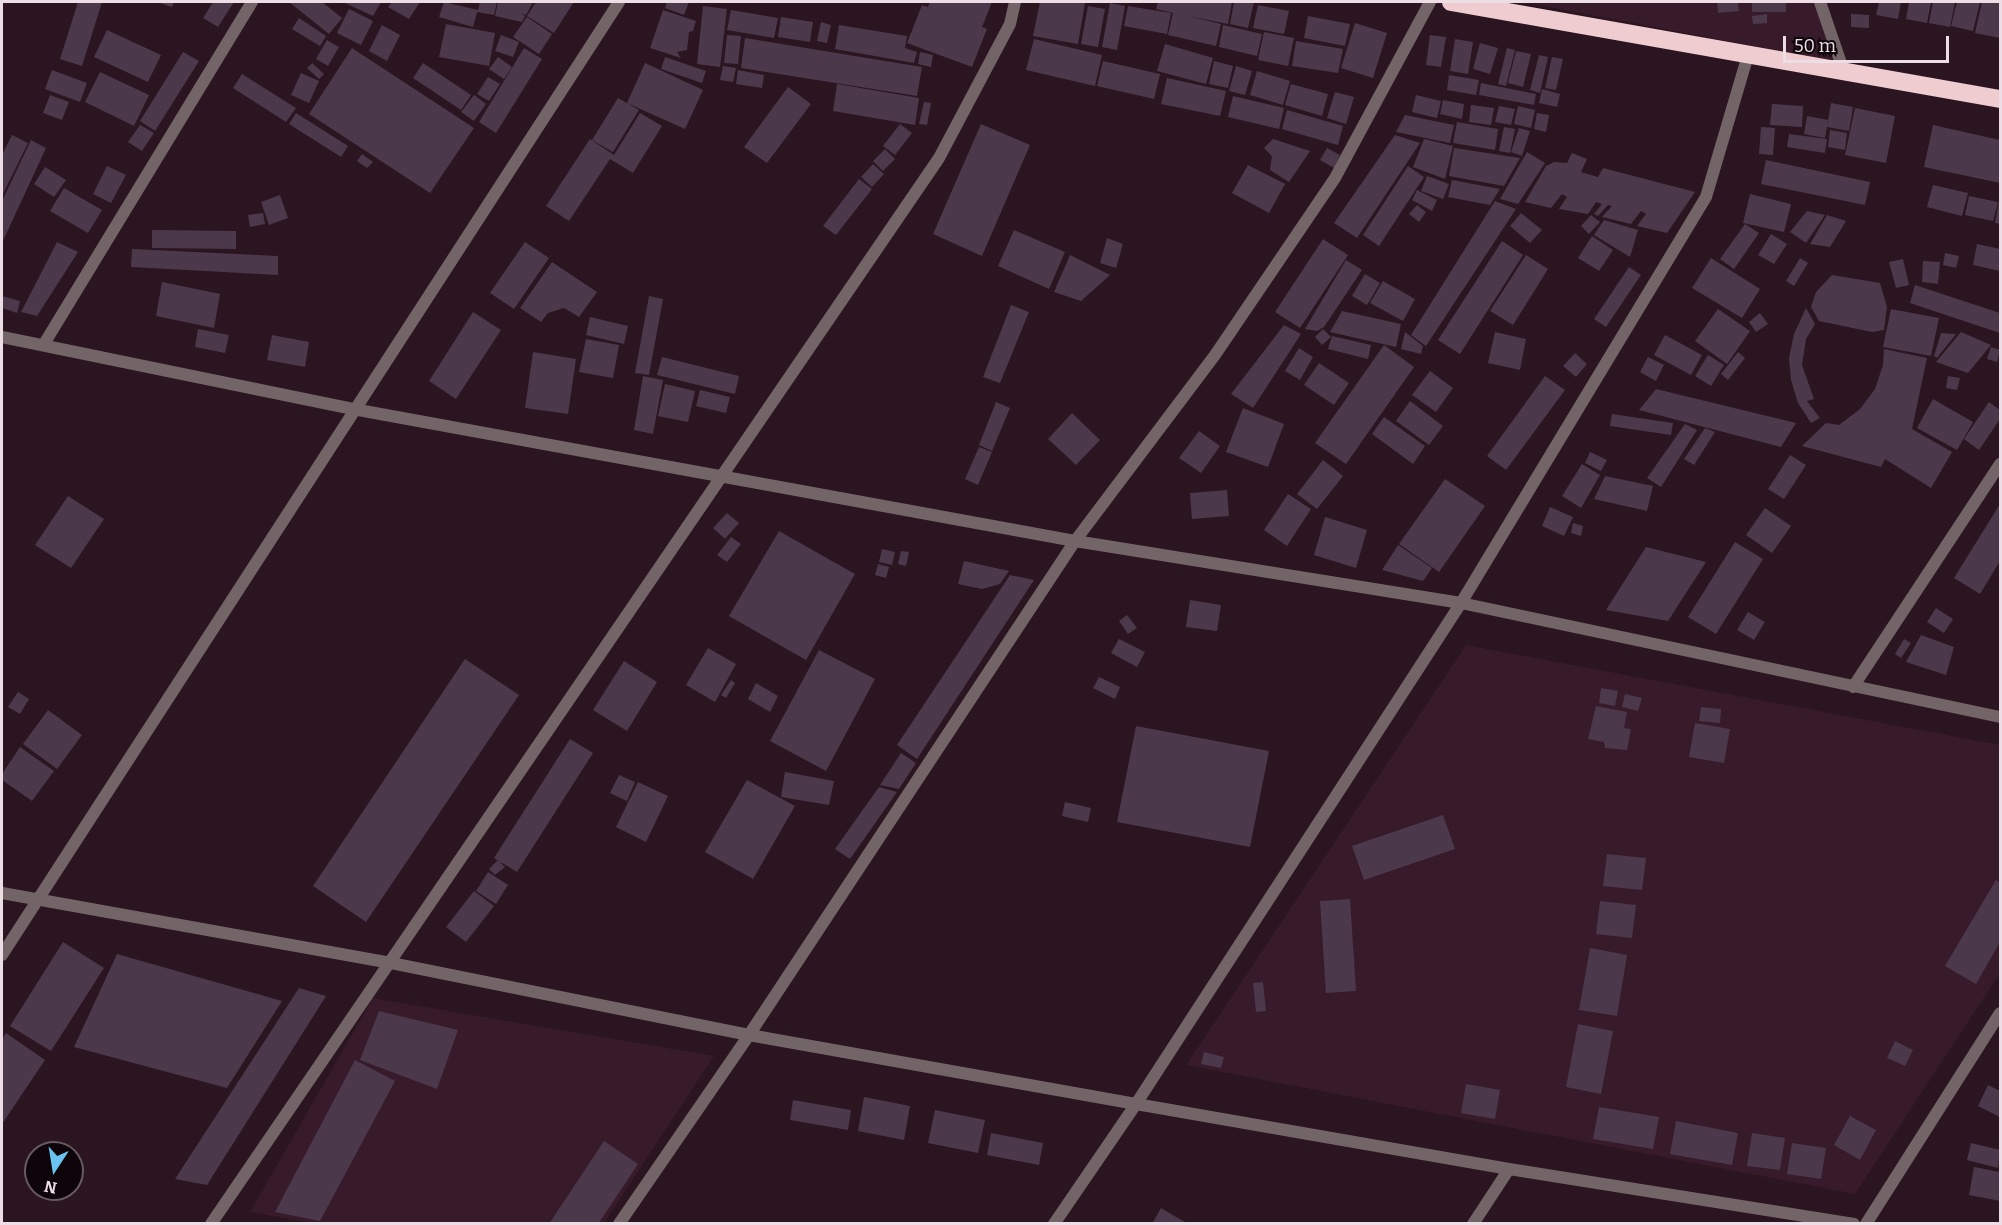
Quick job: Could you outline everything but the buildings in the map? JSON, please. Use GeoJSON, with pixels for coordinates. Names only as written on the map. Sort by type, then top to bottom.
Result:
{"type":"FeatureCollection","features":[{"type":"Feature","properties":{"kind":"highway"},"geometry":{"type":"LineString","coordinates":[[1451,2],[2001,99]]}},
{"type":"Feature","properties":{"kind":"street"},"geometry":{"type":"LineString","coordinates":[[44,344],[252,2]]}},
{"type":"Feature","properties":{"kind":"street"},"geometry":{"type":"LineString","coordinates":[[2,955],[353,409],[619,2]]}},
{"type":"Feature","properties":{"kind":"street"},"geometry":{"type":"LineString","coordinates":[[211,1224],[939,158],[1010,24],[1015,2]]}},
{"type":"Feature","properties":{"kind":"street"},"geometry":{"type":"LineString","coordinates":[[619,1224],[749,1035],[1076,541],[1215,356],[1335,178],[1430,2]]}},
{"type":"Feature","properties":{"kind":"street"},"geometry":{"type":"LineString","coordinates":[[1820,2],[1844,72]]}},
{"type":"Feature","properties":{"kind":"street"},"geometry":{"type":"LineString","coordinates":[[1054,1224],[1136,1104],[1461,603],[1706,197],[1748,55]]}},
{"type":"Feature","properties":{"kind":"street"},"geometry":{"type":"LineString","coordinates":[[2,337],[353,409],[1076,541],[1461,603],[2001,717]]}},
{"type":"Feature","properties":{"kind":"street"},"geometry":{"type":"LineString","coordinates":[[1853,687],[2001,464]]}},
{"type":"Feature","properties":{"kind":"street"},"geometry":{"type":"LineString","coordinates":[[2,893],[391,963],[749,1035],[1509,1168],[1854,1224]]}},
{"type":"Feature","properties":{"kind":"street"},"geometry":{"type":"LineString","coordinates":[[1866,1224],[2001,1013]]}},
{"type":"Feature","properties":{"kind":"street"},"geometry":{"type":"LineString","coordinates":[[1473,1224],[1509,1168]]}},
{"type":"Feature","properties":{"kind":"shaded area"},"geometry":{"type":"Polygon","coordinates":[[[1523,2],[1818,2],[1838,62],[1523,2]]]}},
{"type":"Feature","properties":{"kind":"shaded area"},"geometry":{"type":"Polygon","coordinates":[[[1466,645],[2000,745],[2000,973],[1855,1194],[1186,1065],[1466,645]]]}},
{"type":"Feature","properties":{"kind":"shaded area"},"geometry":{"type":"Polygon","coordinates":[[[373,998],[714,1056],[604,1223],[317,1224],[250,1212],[373,998]]]}}]}
